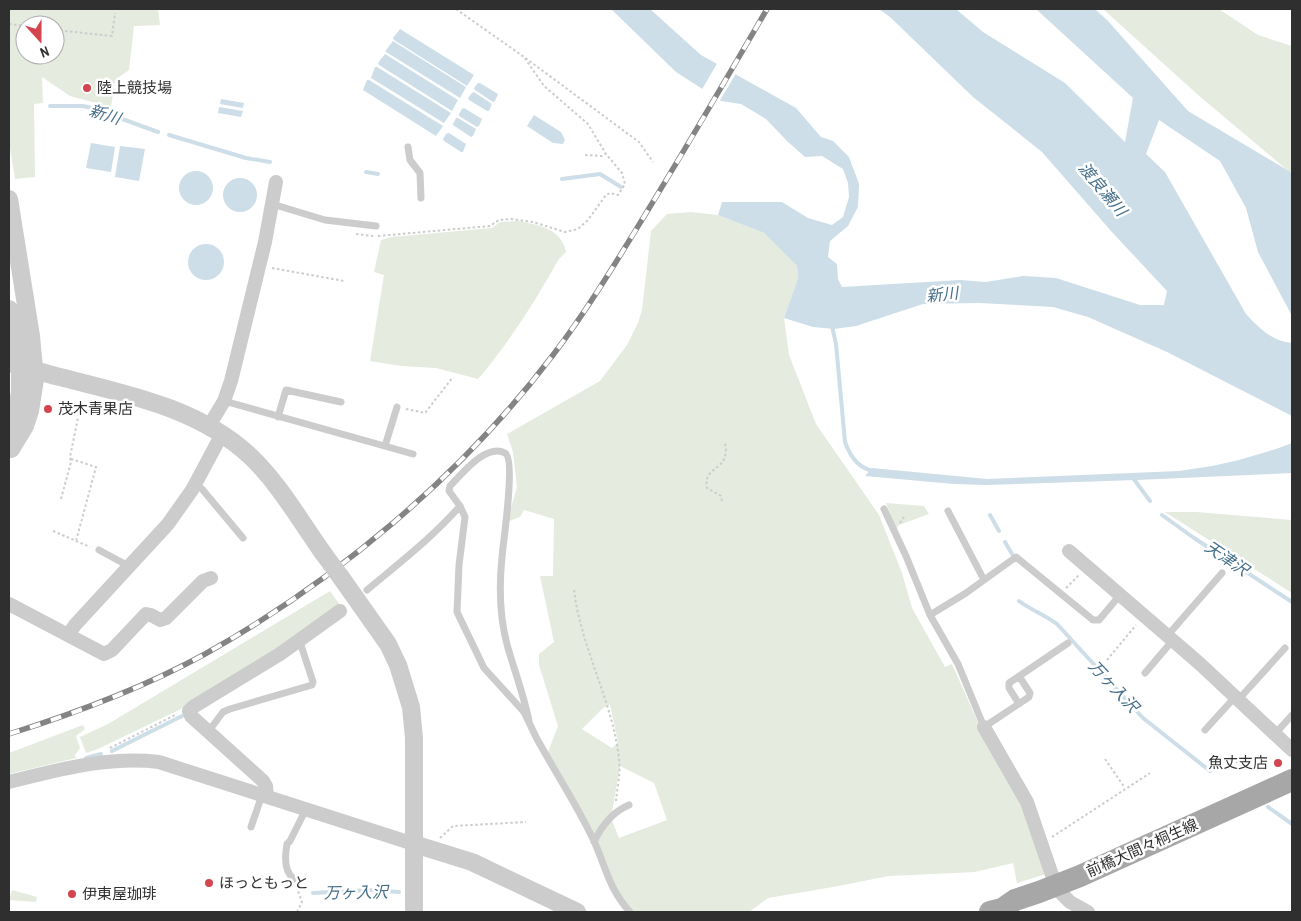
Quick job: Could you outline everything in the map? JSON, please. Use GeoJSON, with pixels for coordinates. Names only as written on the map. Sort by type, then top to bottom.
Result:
{"type":"FeatureCollection","features":[{"type":"Feature","properties":{"kind":"main road","name":"前橋大間々桐生線"},"geometry":{"type":"LineString","coordinates":[[990,912],[1002,909],[1009,903],[1022,905],[1057,886],[1292,780]]}},
{"type":"Feature","properties":{"kind":"street"},"geometry":{"type":"LineString","coordinates":[[68,635],[168,524],[195,484],[231,381],[260,265],[276,182]]}},
{"type":"Feature","properties":{"kind":"street"},"geometry":{"type":"LineString","coordinates":[[9,199],[17,244],[21,366]]}},
{"type":"Feature","properties":{"kind":"street"},"geometry":{"type":"LineString","coordinates":[[9,309],[21,366],[35,378],[26,426],[10,453]]}},
{"type":"Feature","properties":{"kind":"street"},"geometry":{"type":"LineString","coordinates":[[21,366],[157,404],[215,430],[241,449],[262,469],[340,576],[388,644],[403,678],[410,707],[414,738],[414,912]]}},
{"type":"Feature","properties":{"kind":"street"},"geometry":{"type":"LineString","coordinates":[[1069,551],[1238,698],[1292,750]]}},
{"type":"Feature","properties":{"kind":"street"},"geometry":{"type":"LineString","coordinates":[[9,604],[100,653],[108,654],[146,614],[151,614],[160,620],[166,618],[203,581],[211,578]]}},
{"type":"Feature","properties":{"kind":"street"},"geometry":{"type":"LineString","coordinates":[[264,796],[266,786],[263,781],[190,716],[189,712],[193,707],[280,654],[343,609]]}},
{"type":"Feature","properties":{"kind":"street"},"geometry":{"type":"LineString","coordinates":[[984,727],[1027,802],[1060,892],[1070,902],[1088,912]]}},
{"type":"Feature","properties":{"kind":"street"},"geometry":{"type":"LineString","coordinates":[[9,782],[107,761],[145,760],[158,762],[472,862],[577,912]]}},
{"type":"Feature","properties":{"kind":"lane"},"geometry":{"type":"LineString","coordinates":[[408,147],[410,160],[420,173],[421,198]]}},
{"type":"Feature","properties":{"kind":"lane"},"geometry":{"type":"LineString","coordinates":[[272,204],[325,220],[376,226]]}},
{"type":"Feature","properties":{"kind":"lane"},"geometry":{"type":"LineString","coordinates":[[278,417],[286,390],[341,402]]}},
{"type":"Feature","properties":{"kind":"lane"},"geometry":{"type":"LineString","coordinates":[[224,401],[413,454]]}},
{"type":"Feature","properties":{"kind":"lane"},"geometry":{"type":"LineString","coordinates":[[385,446],[396,407]]}},
{"type":"Feature","properties":{"kind":"lane"},"geometry":{"type":"LineString","coordinates":[[529,721],[484,668],[458,612],[459,565],[465,517],[460,506],[449,491],[450,486],[475,461],[482,456],[495,452],[507,453],[509,456],[510,475],[500,574],[502,607],[508,646],[529,721],[594,842],[608,880],[619,900],[630,912]]}},
{"type":"Feature","properties":{"kind":"lane"},"geometry":{"type":"LineString","coordinates":[[195,484],[202,489],[243,538]]}},
{"type":"Feature","properties":{"kind":"lane"},"geometry":{"type":"LineString","coordinates":[[367,590],[418,547],[460,506]]}},
{"type":"Feature","properties":{"kind":"lane"},"geometry":{"type":"LineString","coordinates":[[884,509],[930,615],[958,664],[984,727],[1028,698],[1030,693],[1019,676]]}},
{"type":"Feature","properties":{"kind":"lane"},"geometry":{"type":"LineString","coordinates":[[948,511],[984,580]]}},
{"type":"Feature","properties":{"kind":"lane"},"geometry":{"type":"LineString","coordinates":[[99,550],[123,562],[128,568]]}},
{"type":"Feature","properties":{"kind":"lane"},"geometry":{"type":"LineString","coordinates":[[930,615],[1016,557],[1095,620],[1099,620],[1120,595]]}},
{"type":"Feature","properties":{"kind":"lane"},"geometry":{"type":"LineString","coordinates":[[1145,673],[1170,638],[1222,573]]}},
{"type":"Feature","properties":{"kind":"lane"},"geometry":{"type":"LineString","coordinates":[[208,732],[223,712],[230,708],[312,686],[313,682],[299,639]]}},
{"type":"Feature","properties":{"kind":"lane"},"geometry":{"type":"LineString","coordinates":[[1019,704],[1008,686],[1009,683],[1068,643]]}},
{"type":"Feature","properties":{"kind":"lane"},"geometry":{"type":"LineString","coordinates":[[1205,730],[1285,648]]}},
{"type":"Feature","properties":{"kind":"lane"},"geometry":{"type":"LineString","coordinates":[[1275,734],[1292,716]]}},
{"type":"Feature","properties":{"kind":"lane"},"geometry":{"type":"LineString","coordinates":[[251,827],[264,796]]}},
{"type":"Feature","properties":{"kind":"lane"},"geometry":{"type":"LineString","coordinates":[[594,842],[602,826],[616,812],[629,805]]}},
{"type":"Feature","properties":{"kind":"lane"},"geometry":{"type":"LineString","coordinates":[[294,879],[291,876],[286,861],[287,844],[306,809]]}},
{"type":"Feature","properties":{"kind":"path"},"geometry":{"type":"LineString","coordinates":[[456,9],[639,142],[653,162]]}},
{"type":"Feature","properties":{"kind":"path"},"geometry":{"type":"LineString","coordinates":[[65,31],[112,36],[115,13]]}},
{"type":"Feature","properties":{"kind":"path"},"geometry":{"type":"LineString","coordinates":[[349,233],[369,236],[406,235],[490,226],[499,220],[511,219],[533,222],[565,232],[578,229],[588,220],[606,195],[610,193],[618,195],[625,184],[622,173],[606,154],[588,124],[544,86],[524,57]]}},
{"type":"Feature","properties":{"kind":"path"},"geometry":{"type":"LineString","coordinates":[[585,155],[602,156],[606,154]]}},
{"type":"Feature","properties":{"kind":"path"},"geometry":{"type":"LineString","coordinates":[[274,268],[344,282]]}},
{"type":"Feature","properties":{"kind":"path"},"geometry":{"type":"LineString","coordinates":[[396,407],[424,413],[453,377]]}},
{"type":"Feature","properties":{"kind":"path"},"geometry":{"type":"LineString","coordinates":[[61,498],[71,459],[83,395]]}},
{"type":"Feature","properties":{"kind":"path"},"geometry":{"type":"LineString","coordinates":[[722,501],[721,496],[707,488],[706,479],[710,472],[720,466],[726,456],[725,443]]}},
{"type":"Feature","properties":{"kind":"path"},"geometry":{"type":"LineString","coordinates":[[71,459],[96,467],[76,541]]}},
{"type":"Feature","properties":{"kind":"path"},"geometry":{"type":"LineString","coordinates":[[53,531],[99,550]]}},
{"type":"Feature","properties":{"kind":"path"},"geometry":{"type":"LineString","coordinates":[[1057,590],[1065,589],[1086,566]]}},
{"type":"Feature","properties":{"kind":"path"},"geometry":{"type":"LineString","coordinates":[[574,590],[592,665],[611,716],[619,761],[616,812]]}},
{"type":"Feature","properties":{"kind":"path"},"geometry":{"type":"LineString","coordinates":[[1107,660],[1144,616]]}},
{"type":"Feature","properties":{"kind":"path"},"geometry":{"type":"LineString","coordinates":[[105,751],[182,712],[189,712]]}},
{"type":"Feature","properties":{"kind":"path"},"geometry":{"type":"LineString","coordinates":[[1105,760],[1126,789]]}},
{"type":"Feature","properties":{"kind":"path"},"geometry":{"type":"LineString","coordinates":[[1236,761],[1247,771]]}},
{"type":"Feature","properties":{"kind":"path"},"geometry":{"type":"LineString","coordinates":[[1042,843],[1150,772]]}},
{"type":"Feature","properties":{"kind":"path"},"geometry":{"type":"LineString","coordinates":[[440,838],[453,826],[526,822]]}},
{"type":"Feature","properties":{"kind":"path"},"geometry":{"type":"LineString","coordinates":[[294,879],[302,902],[297,912]]}},
{"type":"Feature","properties":{"kind":"shaded area","name":"陸上競技場"},"geometry":{"type":"Polygon","coordinates":[[[9,9],[158,9],[160,25],[134,26],[129,70],[115,80],[111,107],[70,96],[42,77],[43,103],[34,104],[35,177],[15,179],[9,142],[9,9]]]}},
{"type":"Feature","properties":{"kind":"shaded area"},"geometry":{"type":"Polygon","coordinates":[[[1103,9],[1219,9],[1258,35],[1292,46],[1292,174],[1197,94],[1103,9]]]}},
{"type":"Feature","properties":{"kind":"shaded area"},"geometry":{"type":"Polygon","coordinates":[[[691,212],[718,215],[764,233],[797,266],[798,278],[784,318],[789,355],[816,424],[879,515],[902,573],[912,608],[945,667],[952,664],[984,736],[1022,803],[1046,874],[1017,883],[1013,863],[975,872],[889,876],[768,898],[749,912],[634,912],[621,898],[548,752],[558,726],[539,665],[539,654],[554,642],[540,576],[553,576],[554,519],[524,510],[520,517],[507,522],[517,487],[513,452],[507,434],[600,381],[627,345],[642,310],[651,231],[667,214],[691,212]],[[610,705],[603,708],[582,729],[612,748],[618,742],[610,705]],[[620,766],[611,818],[619,838],[667,820],[654,783],[620,766]]]}},
{"type":"Feature","properties":{"kind":"shaded area"},"geometry":{"type":"Polygon","coordinates":[[[520,221],[549,229],[555,233],[560,238],[566,252],[559,259],[511,336],[478,379],[436,368],[401,366],[370,361],[384,275],[374,272],[381,240],[391,237],[492,228],[500,222],[520,221]]]}},
{"type":"Feature","properties":{"kind":"shaded area"},"geometry":{"type":"Polygon","coordinates":[[[886,503],[924,506],[929,514],[899,525],[896,529],[886,503]]]}},
{"type":"Feature","properties":{"kind":"shaded area"},"geometry":{"type":"Polygon","coordinates":[[[1165,512],[1196,512],[1292,520],[1292,593],[1165,512]]]}},
{"type":"Feature","properties":{"kind":"shaded area"},"geometry":{"type":"Polygon","coordinates":[[[330,591],[340,605],[273,653],[185,707],[86,753],[80,737],[108,724],[330,591]]]}},
{"type":"Feature","properties":{"kind":"shaded area"},"geometry":{"type":"Polygon","coordinates":[[[83,725],[85,729],[76,736],[80,748],[75,755],[76,758],[9,774],[9,753],[83,725]]]}},
{"type":"Feature","properties":{"kind":"shaded area"},"geometry":{"type":"Polygon","coordinates":[[[12,890],[37,897],[36,902],[9,900],[12,890]]]}},
{"type":"Feature","properties":{"kind":"water","name":"渡良瀬川"},"geometry":{"type":"Polygon","coordinates":[[[611,9],[650,9],[701,55],[796,108],[821,137],[833,141],[849,157],[859,184],[858,207],[848,226],[830,241],[828,257],[837,264],[838,279],[842,287],[960,280],[986,282],[1023,276],[1056,278],[1140,305],[1164,305],[1167,291],[1111,231],[1042,152],[973,97],[890,17],[879,9],[956,9],[983,32],[1065,83],[1125,142],[1133,98],[1036,9],[1095,9],[1108,21],[1188,111],[1292,174],[1292,316],[1258,252],[1246,208],[1220,161],[1159,120],[1146,154],[1165,172],[1246,314],[1272,337],[1292,343],[1292,416],[1167,352],[1088,317],[1053,307],[979,303],[923,304],[856,326],[834,329],[813,327],[784,318],[798,278],[797,266],[764,233],[718,215],[722,202],[782,202],[808,218],[832,225],[843,217],[849,197],[848,183],[843,169],[822,156],[805,157],[766,119],[741,104],[721,101],[676,72],[611,9]]]}},
{"type":"Feature","properties":{"kind":"water"},"geometry":{"type":"Polygon","coordinates":[[[400,29],[474,75],[467,86],[394,40],[393,38],[400,29]]]}},
{"type":"Feature","properties":{"kind":"water"},"geometry":{"type":"Polygon","coordinates":[[[393,41],[466,87],[460,98],[386,52],[393,41]]]}},
{"type":"Feature","properties":{"kind":"water"},"geometry":{"type":"Polygon","coordinates":[[[385,54],[458,100],[452,111],[379,65],[378,63],[385,54]]]}},
{"type":"Feature","properties":{"kind":"water"},"geometry":{"type":"Polygon","coordinates":[[[375,67],[451,113],[444,123],[371,78],[375,67]]]}},
{"type":"Feature","properties":{"kind":"water"},"geometry":{"type":"Polygon","coordinates":[[[367,80],[443,126],[436,136],[363,90],[367,80]]]}},
{"type":"Feature","properties":{"kind":"water"},"geometry":{"type":"Polygon","coordinates":[[[478,83],[498,94],[495,101],[493,102],[475,90],[474,88],[478,83]]]}},
{"type":"Feature","properties":{"kind":"water"},"geometry":{"type":"Polygon","coordinates":[[[474,92],[492,104],[489,111],[469,100],[468,98],[474,92]]]}},
{"type":"Feature","properties":{"kind":"water"},"geometry":{"type":"Polygon","coordinates":[[[221,99],[244,103],[243,108],[220,104],[221,99]]]}},
{"type":"Feature","properties":{"kind":"water"},"geometry":{"type":"Polygon","coordinates":[[[219,107],[243,111],[241,117],[218,113],[219,107]]]}},
{"type":"Feature","properties":{"kind":"water"},"geometry":{"type":"Polygon","coordinates":[[[464,108],[482,119],[479,126],[477,127],[459,116],[464,108]]]}},
{"type":"Feature","properties":{"kind":"water"},"geometry":{"type":"Polygon","coordinates":[[[534,115],[561,132],[565,140],[563,144],[553,143],[527,126],[534,115]]]}},
{"type":"Feature","properties":{"kind":"water"},"geometry":{"type":"Polygon","coordinates":[[[456,118],[476,129],[473,136],[471,137],[453,125],[456,118]]]}},
{"type":"Feature","properties":{"kind":"water"},"geometry":{"type":"Polygon","coordinates":[[[449,133],[466,144],[463,152],[444,141],[443,139],[446,134],[449,133]]]}},
{"type":"Feature","properties":{"kind":"water"},"geometry":{"type":"Polygon","coordinates":[[[91,143],[115,147],[111,172],[86,168],[91,143]]]}},
{"type":"Feature","properties":{"kind":"water"},"geometry":{"type":"Polygon","coordinates":[[[120,146],[145,149],[139,181],[115,177],[120,146]]]}},
{"type":"Feature","properties":{"kind":"water"},"geometry":{"type":"Polygon","coordinates":[[[196,171],[208,176],[213,188],[208,200],[196,205],[184,200],[179,188],[184,176],[196,171]]]}},
{"type":"Feature","properties":{"kind":"water"},"geometry":{"type":"Polygon","coordinates":[[[240,178],[252,183],[257,195],[252,207],[240,212],[228,207],[223,195],[228,183],[240,178]]]}},
{"type":"Feature","properties":{"kind":"water"},"geometry":{"type":"Polygon","coordinates":[[[206,244],[213,245],[219,249],[223,255],[223,269],[219,275],[213,279],[206,280],[199,279],[193,275],[189,269],[188,262],[189,255],[193,249],[199,245],[206,244]]]}},
{"type":"Feature","properties":{"kind":"water"},"geometry":{"type":"Polygon","coordinates":[[[1292,443],[1292,473],[986,485],[865,476],[872,468],[987,479],[1179,471],[1239,460],[1292,443]]]}},
{"type":"Feature","properties":{"kind":"pier"},"geometry":{"type":"Polygon","coordinates":[[[718,62],[737,72],[719,102],[701,91],[718,62]]]}},
{"type":"Feature","properties":{"kind":"waterway","name":"新川"},"geometry":{"type":"LineString","coordinates":[[50,106],[83,106],[92,108],[158,132]]}},
{"type":"Feature","properties":{"kind":"waterway","name":"新川"},"geometry":{"type":"LineString","coordinates":[[169,135],[246,158],[270,162]]}},
{"type":"Feature","properties":{"kind":"waterway","name":"新川"},"geometry":{"type":"LineString","coordinates":[[366,172],[378,174]]}},
{"type":"Feature","properties":{"kind":"waterway","name":"新川"},"geometry":{"type":"LineString","coordinates":[[562,179],[600,174],[621,187]]}},
{"type":"Feature","properties":{"kind":"waterway"},"geometry":{"type":"LineString","coordinates":[[832,326],[836,344],[845,442],[856,461],[864,468],[874,471]]}},
{"type":"Feature","properties":{"kind":"waterway","name":"天津沢"},"geometry":{"type":"LineString","coordinates":[[1133,478],[1150,501]]}},
{"type":"Feature","properties":{"kind":"waterway","name":"万ヶ入沢"},"geometry":{"type":"LineString","coordinates":[[990,515],[999,531]]}},
{"type":"Feature","properties":{"kind":"waterway","name":"天津沢"},"geometry":{"type":"LineString","coordinates":[[1162,515],[1292,602]]}},
{"type":"Feature","properties":{"kind":"waterway","name":"万ヶ入沢"},"geometry":{"type":"LineString","coordinates":[[1005,542],[1012,554]]}},
{"type":"Feature","properties":{"kind":"waterway","name":"万ヶ入沢"},"geometry":{"type":"LineString","coordinates":[[1019,601],[1057,624],[1143,718],[1210,771]]}},
{"type":"Feature","properties":{"kind":"waterway","name":"万ヶ入沢"},"geometry":{"type":"LineString","coordinates":[[112,751],[182,716]]}},
{"type":"Feature","properties":{"kind":"waterway","name":"万ヶ入沢"},"geometry":{"type":"LineString","coordinates":[[86,758],[101,754]]}},
{"type":"Feature","properties":{"kind":"waterway","name":"万ヶ入沢"},"geometry":{"type":"LineString","coordinates":[[1268,807],[1292,824]]}},
{"type":"Feature","properties":{"kind":"waterway","name":"万ヶ入沢"},"geometry":{"type":"LineString","coordinates":[[313,893],[369,890],[399,892]]}},
{"type":"Feature","properties":{"kind":"railway"},"geometry":{"type":"LineString","coordinates":[[9,734],[109,699],[158,678],[205,654],[254,625],[349,559],[437,483],[517,400],[578,320],[663,185],[767,9]]}},
{"type":"Feature","properties":{"kind":"place","name":"陸上競技場"},"geometry":{"type":"Point","coordinates":[87,88]}},
{"type":"Feature","properties":{"kind":"place","name":"茂木青果店"},"geometry":{"type":"Point","coordinates":[48,409]}},
{"type":"Feature","properties":{"kind":"place","name":"魚丈支店"},"geometry":{"type":"Point","coordinates":[1278,763]}},
{"type":"Feature","properties":{"kind":"place","name":"ほっともっと"},"geometry":{"type":"Point","coordinates":[209,883]}},
{"type":"Feature","properties":{"kind":"place","name":"伊東屋珈琲"},"geometry":{"type":"Point","coordinates":[72,894]}}]}
